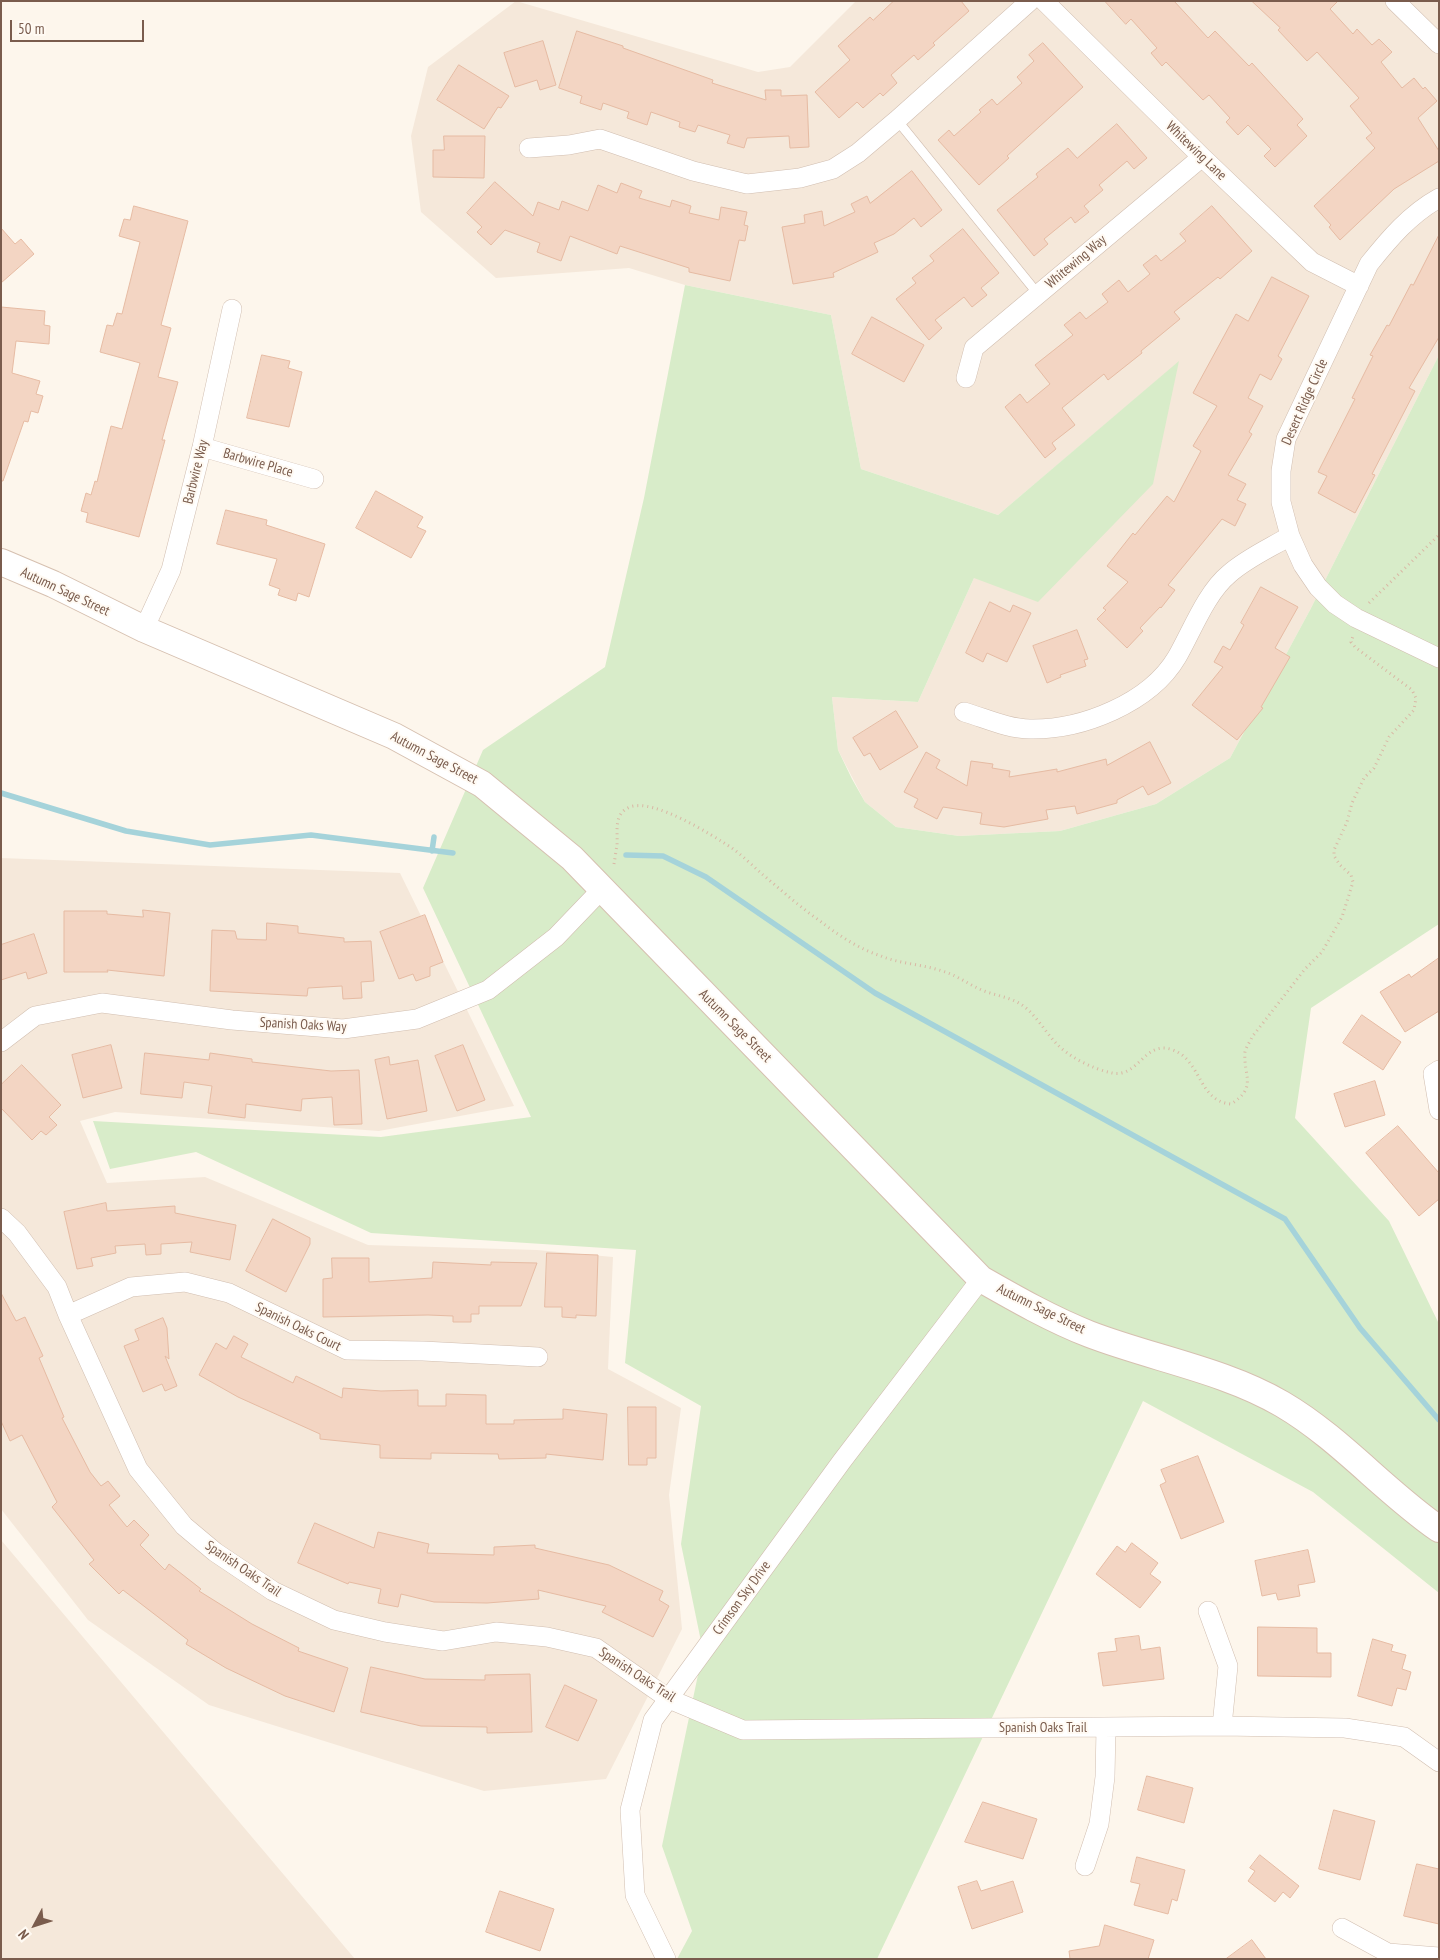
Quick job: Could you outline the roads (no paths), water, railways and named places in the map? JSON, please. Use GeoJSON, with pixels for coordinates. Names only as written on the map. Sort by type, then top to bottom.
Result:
{"type":"FeatureCollection","features":[{"type":"Feature","properties":{"kind":"street"},"geometry":{"type":"LineString","coordinates":[[529,148],[569,145],[600,139],[693,171],[747,184],[800,178],[833,169],[858,152],[897,120],[1030,1]]}},
{"type":"Feature","properties":{"kind":"street","name":"Whitewing Lane"},"geometry":{"type":"LineString","coordinates":[[1044,1],[1202,157],[1312,262],[1359,286]]}},
{"type":"Feature","properties":{"kind":"street"},"geometry":{"type":"LineString","coordinates":[[1395,1],[1439,44]]}},
{"type":"Feature","properties":{"kind":"street","name":"Whitewing Way"},"geometry":{"type":"LineString","coordinates":[[966,378],[974,348],[1202,157]]}},
{"type":"Feature","properties":{"kind":"street","name":"Desert Ridge Circle"},"geometry":{"type":"LineString","coordinates":[[1439,198],[1410,218],[1388,239],[1369,264],[1286,439],[1281,471],[1282,502],[1290,536],[1302,565],[1318,587],[1335,604],[1356,618],[1439,658]]}},
{"type":"Feature","properties":{"kind":"street","name":"Barbwire Way"},"geometry":{"type":"LineString","coordinates":[[144,629],[171,570],[202,447],[232,309]]}},
{"type":"Feature","properties":{"kind":"street","name":"Barbwire Place"},"geometry":{"type":"LineString","coordinates":[[202,447],[314,479]]}},
{"type":"Feature","properties":{"kind":"street"},"geometry":{"type":"LineString","coordinates":[[964,712],[1002,724],[1029,729],[1081,722],[1106,714],[1135,700],[1160,680],[1176,659],[1214,590],[1228,574],[1290,536]]}},
{"type":"Feature","properties":{"kind":"street","name":"Autumn Sage Street"},"geometry":{"type":"LineString","coordinates":[[1,562],[53,584],[144,629],[394,736],[482,784],[572,858],[981,1279],[1034,1310],[1090,1334],[1171,1359],[1254,1390],[1282,1404],[1308,1422],[1358,1462],[1411,1509],[1439,1529]]}},
{"type":"Feature","properties":{"kind":"street","name":"Spanish Oaks Way"},"geometry":{"type":"LineString","coordinates":[[1,1042],[35,1016],[102,1003],[232,1020],[343,1029],[417,1019],[488,990],[556,937],[602,889]]}},
{"type":"Feature","properties":{"kind":"street"},"geometry":{"type":"LineString","coordinates":[[1439,1070],[1433,1074],[1439,1110]]}},
{"type":"Feature","properties":{"kind":"street","name":"Spanish Oaks Trail"},"geometry":{"type":"LineString","coordinates":[[1,1218],[17,1233],[57,1287],[138,1469],[184,1526],[215,1552],[273,1591],[334,1620],[385,1632],[443,1641],[496,1632],[548,1637],[596,1648],[669,1699],[743,1730],[1222,1726],[1345,1728],[1404,1737],[1439,1762]]}},
{"type":"Feature","properties":{"kind":"street","name":"Crimson Sky Drive"},"geometry":{"type":"LineString","coordinates":[[659,1957],[635,1895],[630,1810],[653,1720],[842,1461],[981,1279]]}},
{"type":"Feature","properties":{"kind":"street","name":"Spanish Oaks Court"},"geometry":{"type":"LineString","coordinates":[[68,1315],[131,1288],[185,1282],[229,1293],[346,1350],[423,1351],[538,1357]]}},
{"type":"Feature","properties":{"kind":"street"},"geometry":{"type":"LineString","coordinates":[[1208,1611],[1228,1666],[1222,1726]]}},
{"type":"Feature","properties":{"kind":"street"},"geometry":{"type":"LineString","coordinates":[[1085,1866],[1099,1824],[1105,1778],[1106,1728]]}},
{"type":"Feature","properties":{"kind":"street"},"geometry":{"type":"LineString","coordinates":[[1342,1928],[1388,1953],[1439,1957]]}},
{"type":"Feature","properties":{"kind":"lane"},"geometry":{"type":"LineString","coordinates":[[897,120],[1038,294]]}},
{"type":"Feature","properties":{"kind":"waterway"},"geometry":{"type":"LineString","coordinates":[[1,793],[126,831],[210,845],[311,835],[453,853]]}},
{"type":"Feature","properties":{"kind":"waterway"},"geometry":{"type":"LineString","coordinates":[[432,851],[434,837]]}},
{"type":"Feature","properties":{"kind":"waterway"},"geometry":{"type":"LineString","coordinates":[[626,855],[663,856],[706,877],[875,993],[1285,1219],[1360,1328],[1439,1420]]}}]}
